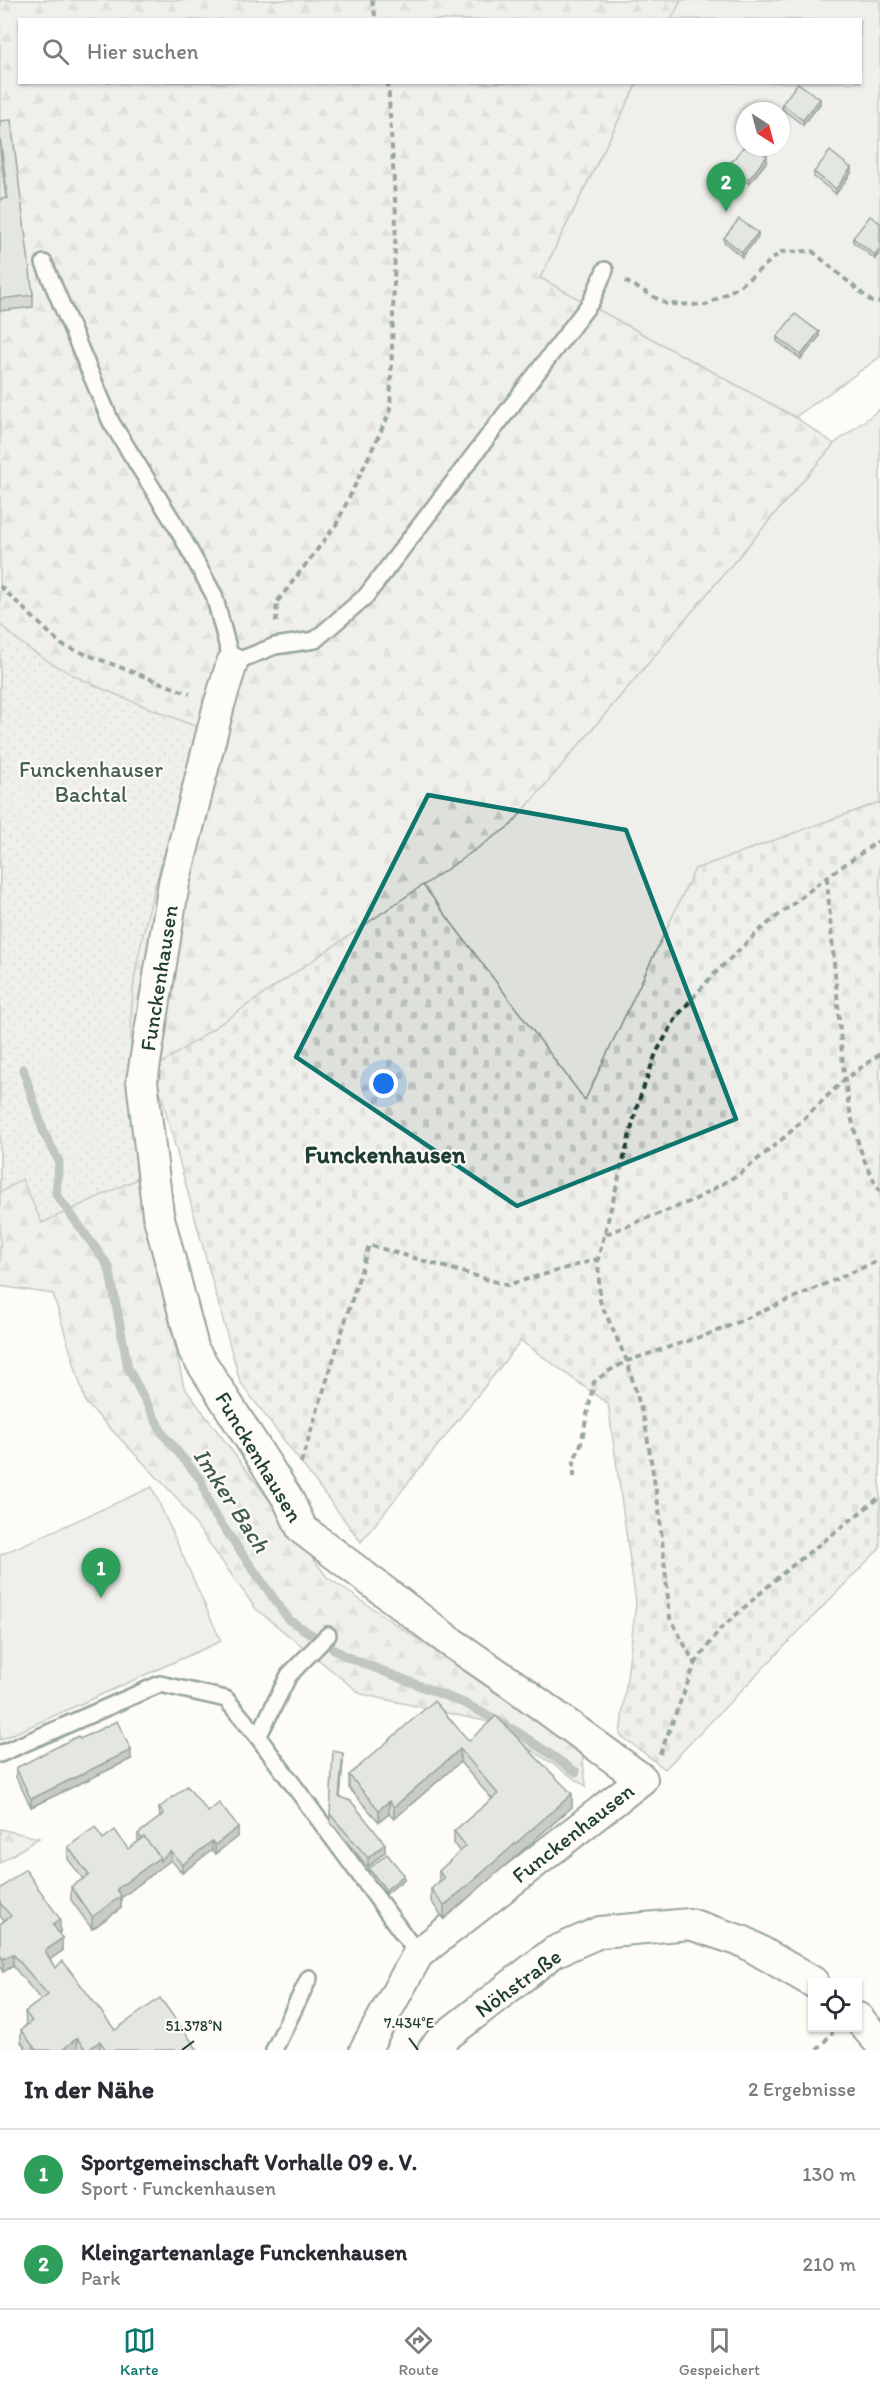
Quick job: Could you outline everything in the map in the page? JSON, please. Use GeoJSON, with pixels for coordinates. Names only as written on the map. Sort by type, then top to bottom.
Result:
{"type":"FeatureCollection","features":[{"type":"Feature","properties":{"kind":"street","name":"Funckenhausen"},"geometry":{"type":"LineString","coordinates":[[232,663],[219,705],[174,883],[142,1081],[158,1214],[194,1351],[288,1499],[302,1529],[448,1640],[642,1779],[418,1954],[365,2050]]}},
{"type":"Feature","properties":{"kind":"street","name":"Nöhstraße"},"geometry":{"type":"LineString","coordinates":[[433,2050],[442,2040],[554,1952],[600,1932],[690,1924],[744,1942],[808,1980]]}},
{"type":"Feature","properties":{"kind":"street"},"geometry":{"type":"LineString","coordinates":[[862,2023],[880,2043]]}},
{"type":"Feature","properties":{"kind":"lane"},"geometry":{"type":"LineString","coordinates":[[44,263],[111,422],[176,526],[214,595],[232,663],[275,646],[315,640],[366,596],[591,302],[605,270]]}},
{"type":"Feature","properties":{"kind":"lane"},"geometry":{"type":"LineString","coordinates":[[258,1737],[289,1675],[328,1635]]}},
{"type":"Feature","properties":{"kind":"lane"},"geometry":{"type":"LineString","coordinates":[[0,1754],[160,1684],[226,1699],[258,1737],[418,1954]]}},
{"type":"Feature","properties":{"kind":"lane"},"geometry":{"type":"LineString","coordinates":[[274,2050],[309,1978]]}},
{"type":"Feature","properties":{"kind":"path"},"geometry":{"type":"LineString","coordinates":[[372,0],[376,18]]}},
{"type":"Feature","properties":{"kind":"path"},"geometry":{"type":"LineString","coordinates":[[275,646],[277,602],[336,525],[390,412],[396,216],[388,84]]}},
{"type":"Feature","properties":{"kind":"path"},"geometry":{"type":"LineString","coordinates":[[605,270],[666,304],[706,305],[740,286],[781,252],[812,251],[871,301],[880,302]]}},
{"type":"Feature","properties":{"kind":"path"},"geometry":{"type":"LineString","coordinates":[[0,585],[62,645],[219,705]]}},
{"type":"Feature","properties":{"kind":"path"},"geometry":{"type":"LineString","coordinates":[[695,1664],[670,1618],[659,1510],[645,1423],[627,1361],[600,1301],[598,1259],[638,1103],[656,1053],[678,1015],[711,977],[761,929],[827,877],[880,840]]}},
{"type":"Feature","properties":{"kind":"path"},"geometry":{"type":"LineString","coordinates":[[827,877],[844,1080],[869,1173],[880,1191]]}},
{"type":"Feature","properties":{"kind":"path"},"geometry":{"type":"LineString","coordinates":[[606,1234],[694,1200],[741,1173],[786,1136],[844,1080],[880,1054]]}},
{"type":"Feature","properties":{"kind":"path"},"geometry":{"type":"LineString","coordinates":[[288,1499],[313,1427],[369,1245],[507,1285],[598,1259]]}},
{"type":"Feature","properties":{"kind":"path"},"geometry":{"type":"LineString","coordinates":[[574,1477],[574,1459],[580,1448],[594,1383],[627,1361],[715,1332],[880,1260]]}},
{"type":"Feature","properties":{"kind":"path"},"geometry":{"type":"LineString","coordinates":[[642,1779],[660,1754],[695,1664],[720,1629],[783,1573],[880,1497]]}},
{"type":"Feature","properties":{"kind":"path"},"geometry":{"type":"LineString","coordinates":[[817,2050],[834,2032]]}},
{"type":"Feature","properties":{"kind":"highlighted area"},"geometry":{"type":"Polygon","coordinates":[[[428,795],[626,830],[736,1119],[517,1206],[296,1057],[428,795]]]}},
{"type":"Feature","properties":{"kind":"green space"},"geometry":{"type":"Polygon","coordinates":[[[0,0],[681,0],[672,18],[18,18],[18,84],[637,84],[540,278],[795,417],[834,444],[511,825],[134,1085],[137,1179],[184,1387],[327,1577],[582,1752],[586,1786],[489,1722],[361,1694],[256,1609],[176,1497],[86,1403],[53,1294],[0,1286],[0,0]]]}},
{"type":"Feature","properties":{"kind":"green space"},"geometry":{"type":"Polygon","coordinates":[[[681,0],[880,0],[880,357],[795,417],[540,278],[637,84],[862,84],[862,18],[672,18],[681,0]]]}},
{"type":"Feature","properties":{"kind":"green space"},"geometry":{"type":"Polygon","coordinates":[[[880,409],[880,802],[695,869],[585,1101],[423,885],[511,825],[834,444],[880,409]]]}},
{"type":"Feature","properties":{"kind":"green space","name":"Funckenhauser Bachtal"},"geometry":{"type":"Polygon","coordinates":[[[0,624],[20,642],[68,673],[202,729],[157,878],[136,968],[131,1045],[137,1179],[42,1223],[22,1179],[0,1193],[0,624]]]}},
{"type":"Feature","properties":{"kind":"green space"},"geometry":{"type":"Polygon","coordinates":[[[880,802],[880,1548],[665,1769],[620,1735],[636,1603],[608,1404],[521,1341],[361,1542],[240,1382],[154,1069],[423,885],[585,1100],[695,869],[880,802]]]}},
{"type":"Feature","properties":{"kind":"green space"},"geometry":{"type":"Polygon","coordinates":[[[152,1487],[221,1641],[0,1740],[0,1555],[152,1487]]]}},
{"type":"Feature","properties":{"kind":"green space"},"geometry":{"type":"Polygon","coordinates":[[[0,1829],[39,1838],[0,1863],[0,1829]]]}},
{"type":"Feature","properties":{"kind":"building"},"geometry":{"type":"Polygon","coordinates":[[[797,84],[820,99],[803,120],[790,110],[790,102],[784,102],[797,84]]]}},
{"type":"Feature","properties":{"kind":"building"},"geometry":{"type":"Polygon","coordinates":[[[11,120],[33,295],[0,299],[0,199],[8,198],[0,121],[11,120]]]}},
{"type":"Feature","properties":{"kind":"building"},"geometry":{"type":"Polygon","coordinates":[[[830,151],[851,168],[836,189],[814,172],[830,151]]]}},
{"type":"Feature","properties":{"kind":"building"},"geometry":{"type":"Polygon","coordinates":[[[736,156],[767,156],[749,179],[730,164],[736,156]]]}},
{"type":"Feature","properties":{"kind":"building"},"geometry":{"type":"Polygon","coordinates":[[[870,216],[880,223],[880,248],[875,255],[853,238],[870,216]]]}},
{"type":"Feature","properties":{"kind":"building"},"geometry":{"type":"Polygon","coordinates":[[[739,219],[758,233],[742,252],[724,238],[739,219]]]}},
{"type":"Feature","properties":{"kind":"building"},"geometry":{"type":"Polygon","coordinates":[[[795,314],[819,332],[801,355],[777,337],[795,314]]]}},
{"type":"Feature","properties":{"kind":"building"},"geometry":{"type":"Polygon","coordinates":[[[434,1701],[469,1741],[496,1716],[572,1794],[444,1906],[431,1889],[444,1878],[439,1871],[466,1846],[454,1831],[498,1794],[460,1749],[394,1807],[389,1801],[379,1810],[349,1775],[434,1701]]]}},
{"type":"Feature","properties":{"kind":"building"},"geometry":{"type":"Polygon","coordinates":[[[117,1721],[131,1750],[31,1799],[16,1768],[78,1736],[80,1739],[117,1721]]]}},
{"type":"Feature","properties":{"kind":"building"},"geometry":{"type":"Polygon","coordinates":[[[333,1751],[343,1753],[339,1797],[351,1801],[385,1844],[368,1858],[330,1814],[333,1751]]]}},
{"type":"Feature","properties":{"kind":"building"},"geometry":{"type":"Polygon","coordinates":[[[187,1786],[208,1812],[219,1803],[238,1827],[215,1845],[212,1841],[182,1865],[171,1851],[160,1861],[160,1857],[144,1837],[142,1839],[138,1834],[164,1814],[159,1808],[187,1786]]]}},
{"type":"Feature","properties":{"kind":"building"},"geometry":{"type":"Polygon","coordinates":[[[95,1827],[103,1839],[115,1830],[128,1849],[144,1837],[160,1857],[117,1889],[121,1896],[92,1917],[71,1887],[89,1875],[68,1847],[95,1827]]]}},
{"type":"Feature","properties":{"kind":"building"},"geometry":{"type":"Polygon","coordinates":[[[387,1854],[404,1875],[386,1890],[369,1869],[387,1854]]]}},
{"type":"Feature","properties":{"kind":"building"},"geometry":{"type":"Polygon","coordinates":[[[25,1869],[60,1919],[53,1925],[62,1938],[45,1951],[55,1968],[63,1961],[115,2030],[160,1998],[198,2050],[106,2050],[100,2041],[86,2050],[77,2038],[62,2050],[36,2050],[21,2030],[32,2021],[25,2012],[48,1995],[13,1954],[3,1959],[0,1955],[0,1924],[11,1916],[0,1903],[0,1889],[25,1869]]]}},
{"type":"Feature","properties":{"kind":"waterway","name":"Imker Bach"},"geometry":{"type":"LineString","coordinates":[[23,1069],[44,1133],[59,1161],[56,1194],[109,1267],[128,1368],[163,1434],[201,1480],[212,1511],[289,1620],[345,1656],[466,1704],[519,1733],[576,1772]]}},
{"type":"Feature","properties":{"kind":"place","name":"Kleingartenanlage Funckenhausen"},"geometry":{"type":"Point","coordinates":[726,212]}},
{"type":"Feature","properties":{"kind":"place","name":"Sportgemeinschaft Vorhalle 09 e. V."},"geometry":{"type":"Point","coordinates":[101,1598]}},
{"type":"Feature","properties":{"kind":"district","name":"Funckenhausen"},"geometry":{"type":"Point","coordinates":[385,1154]}}]}
